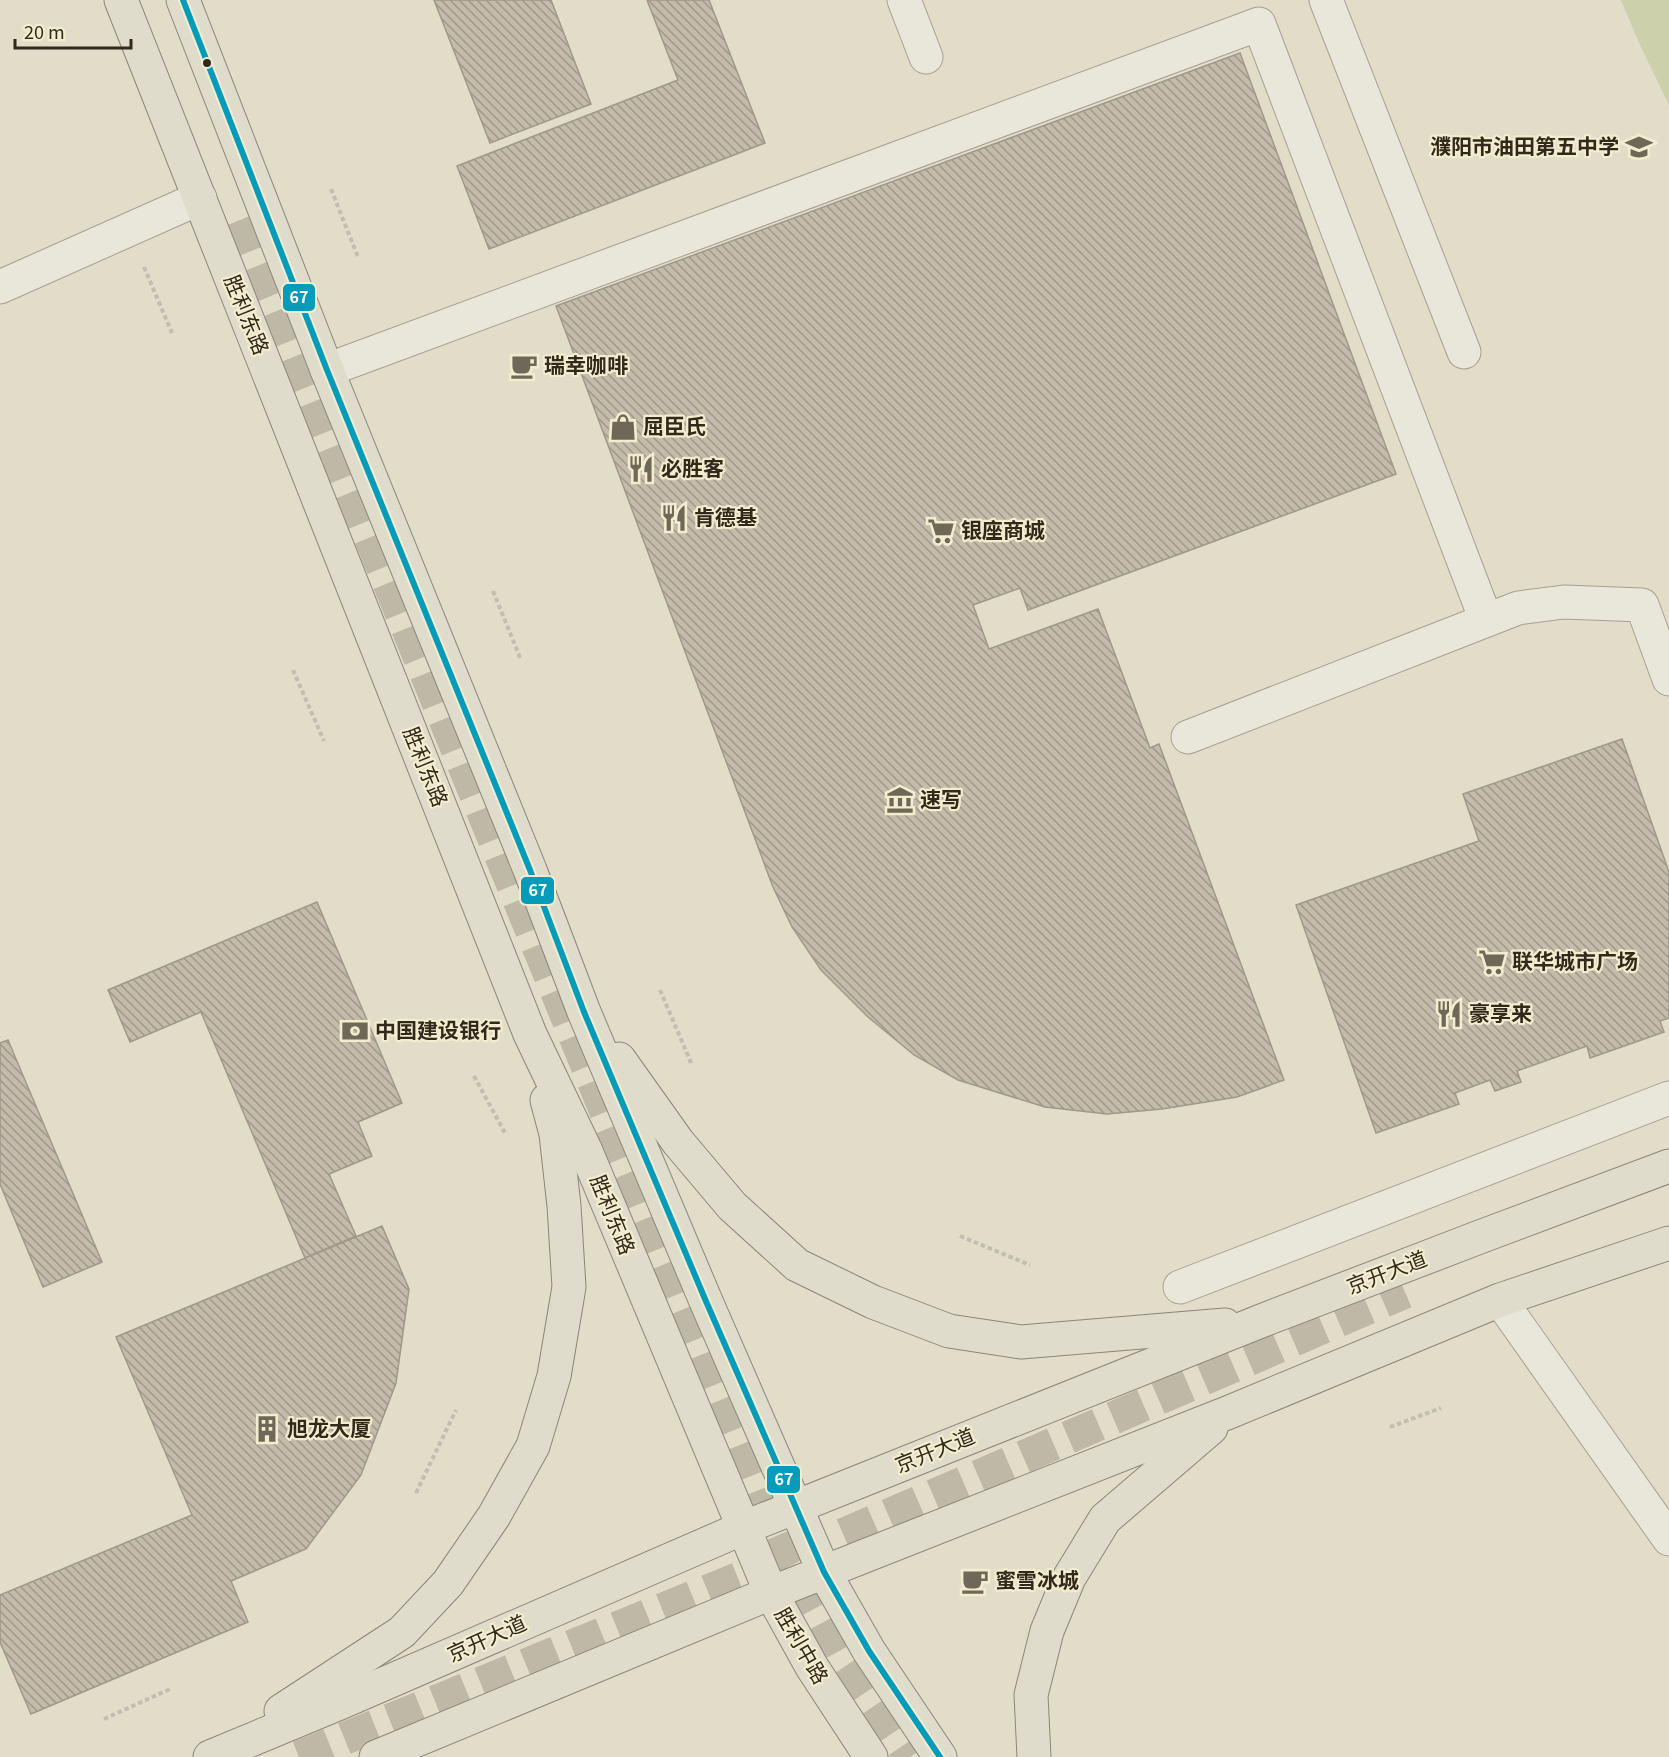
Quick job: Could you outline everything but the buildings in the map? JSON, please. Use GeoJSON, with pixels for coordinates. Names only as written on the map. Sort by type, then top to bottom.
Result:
{"type":"FeatureCollection","features":[{"type":"Feature","properties":{"kind":"main road","name":"胜利东路"},"geometry":{"type":"LineString","coordinates":[[121,0],[530,1034],[585,1149],[743,1528]]}},
{"type":"Feature","properties":{"kind":"main road"},"geometry":{"type":"LineString","coordinates":[[183,0],[327,370],[530,870],[584,1012],[705,1299],[824,1572],[869,1651],[940,1757]]}},
{"type":"Feature","properties":{"kind":"main road"},"geometry":{"type":"LineString","coordinates":[[584,1012],[678,1142],[732,1206],[798,1265],[873,1302],[949,1331],[1021,1342],[1261,1322]]}},
{"type":"Feature","properties":{"kind":"main road"},"geometry":{"type":"LineString","coordinates":[[214,1755],[402,1632],[448,1583],[494,1516],[533,1446],[554,1376],[569,1287],[564,1206],[556,1134],[530,1034]]}},
{"type":"Feature","properties":{"kind":"main road","name":"京开大道"},"geometry":{"type":"LineString","coordinates":[[214,1755],[743,1528],[1261,1322],[1669,1166]]}},
{"type":"Feature","properties":{"kind":"main road"},"geometry":{"type":"LineString","coordinates":[[376,1757],[771,1593],[1227,1413],[1500,1300],[1669,1243]]}},
{"type":"Feature","properties":{"kind":"main road"},"geometry":{"type":"LineString","coordinates":[[1034,1757],[1031,1695],[1047,1631],[1070,1578],[1105,1519],[1227,1413]]}},
{"type":"Feature","properties":{"kind":"main road","name":"胜利中路"},"geometry":{"type":"LineString","coordinates":[[743,1528],[771,1593],[812,1667],[872,1757]]}},
{"type":"Feature","properties":{"kind":"street"},"geometry":{"type":"LineString","coordinates":[[904,0],[927,57]]}},
{"type":"Feature","properties":{"kind":"street"},"geometry":{"type":"LineString","coordinates":[[1326,0],[1464,352]]}},
{"type":"Feature","properties":{"kind":"street"},"geometry":{"type":"LineString","coordinates":[[327,370],[1259,24],[1486,620]]}},
{"type":"Feature","properties":{"kind":"street"},"geometry":{"type":"LineString","coordinates":[[0,287],[200,198]]}},
{"type":"Feature","properties":{"kind":"street"},"geometry":{"type":"LineString","coordinates":[[1188,737],[1518,608],[1564,602],[1642,605],[1669,679]]}},
{"type":"Feature","properties":{"kind":"street"},"geometry":{"type":"LineString","coordinates":[[1180,1287],[1669,1098]]}},
{"type":"Feature","properties":{"kind":"street"},"geometry":{"type":"LineString","coordinates":[[1500,1300],[1669,1539]]}},
{"type":"Feature","properties":{"kind":"path"},"geometry":{"type":"LineString","coordinates":[[331,189],[358,257]]}},
{"type":"Feature","properties":{"kind":"path"},"geometry":{"type":"LineString","coordinates":[[144,267],[172,333]]}},
{"type":"Feature","properties":{"kind":"path"},"geometry":{"type":"LineString","coordinates":[[493,591],[521,660]]}},
{"type":"Feature","properties":{"kind":"path"},"geometry":{"type":"LineString","coordinates":[[293,670],[324,741]]}},
{"type":"Feature","properties":{"kind":"path"},"geometry":{"type":"LineString","coordinates":[[660,990],[692,1065]]}},
{"type":"Feature","properties":{"kind":"path"},"geometry":{"type":"LineString","coordinates":[[474,1076],[505,1133]]}},
{"type":"Feature","properties":{"kind":"path"},"geometry":{"type":"LineString","coordinates":[[960,1236],[1030,1264]]}},
{"type":"Feature","properties":{"kind":"path"},"geometry":{"type":"LineString","coordinates":[[1390,1427],[1441,1408]]}},
{"type":"Feature","properties":{"kind":"path"},"geometry":{"type":"LineString","coordinates":[[416,1493],[456,1410]]}},
{"type":"Feature","properties":{"kind":"path"},"geometry":{"type":"LineString","coordinates":[[104,1719],[170,1689]]}},
{"type":"Feature","properties":{"kind":"green space"},"geometry":{"type":"Polygon","coordinates":[[[1621,0],[1669,0],[1669,105],[1640,45],[1621,0]]]}},
{"type":"Feature","properties":{"kind":"tunnel"},"geometry":{"type":"LineString","coordinates":[[240,220],[789,1558],[840,1653],[910,1757]]}},
{"type":"Feature","properties":{"kind":"tunnel"},"geometry":{"type":"LineString","coordinates":[[299,1757],[789,1558],[1405,1292]]}},
{"type":"Feature","properties":{"kind":"transit line","name":"67"},"geometry":{"type":"LineString","coordinates":[[183,0],[327,370],[530,870],[584,1012],[705,1299],[824,1572],[869,1651],[940,1757]]}},
{"type":"Feature","properties":{"kind":"place","name":"濮阳市油田第五中学"},"geometry":{"type":"Point","coordinates":[1639,147]}},
{"type":"Feature","properties":{"kind":"place","name":"瑞幸咖啡"},"geometry":{"type":"Point","coordinates":[524,366]}},
{"type":"Feature","properties":{"kind":"place","name":"屈臣氏"},"geometry":{"type":"Point","coordinates":[623,427]}},
{"type":"Feature","properties":{"kind":"place","name":"必胜客"},"geometry":{"type":"Point","coordinates":[641,469]}},
{"type":"Feature","properties":{"kind":"place","name":"肯德基"},"geometry":{"type":"Point","coordinates":[674,518]}},
{"type":"Feature","properties":{"kind":"place","name":"银座商城"},"geometry":{"type":"Point","coordinates":[941,531]}},
{"type":"Feature","properties":{"kind":"place","name":"速写"},"geometry":{"type":"Point","coordinates":[900,800]}},
{"type":"Feature","properties":{"kind":"place","name":"联华城市广场"},"geometry":{"type":"Point","coordinates":[1492,962]}},
{"type":"Feature","properties":{"kind":"place","name":"豪享来"},"geometry":{"type":"Point","coordinates":[1449,1014]}},
{"type":"Feature","properties":{"kind":"place","name":"中国建设银行"},"geometry":{"type":"Point","coordinates":[355,1031]}},
{"type":"Feature","properties":{"kind":"place","name":"旭龙大厦"},"geometry":{"type":"Point","coordinates":[267,1429]}},
{"type":"Feature","properties":{"kind":"place","name":"蜜雪冰城"},"geometry":{"type":"Point","coordinates":[975,1581]}}]}
